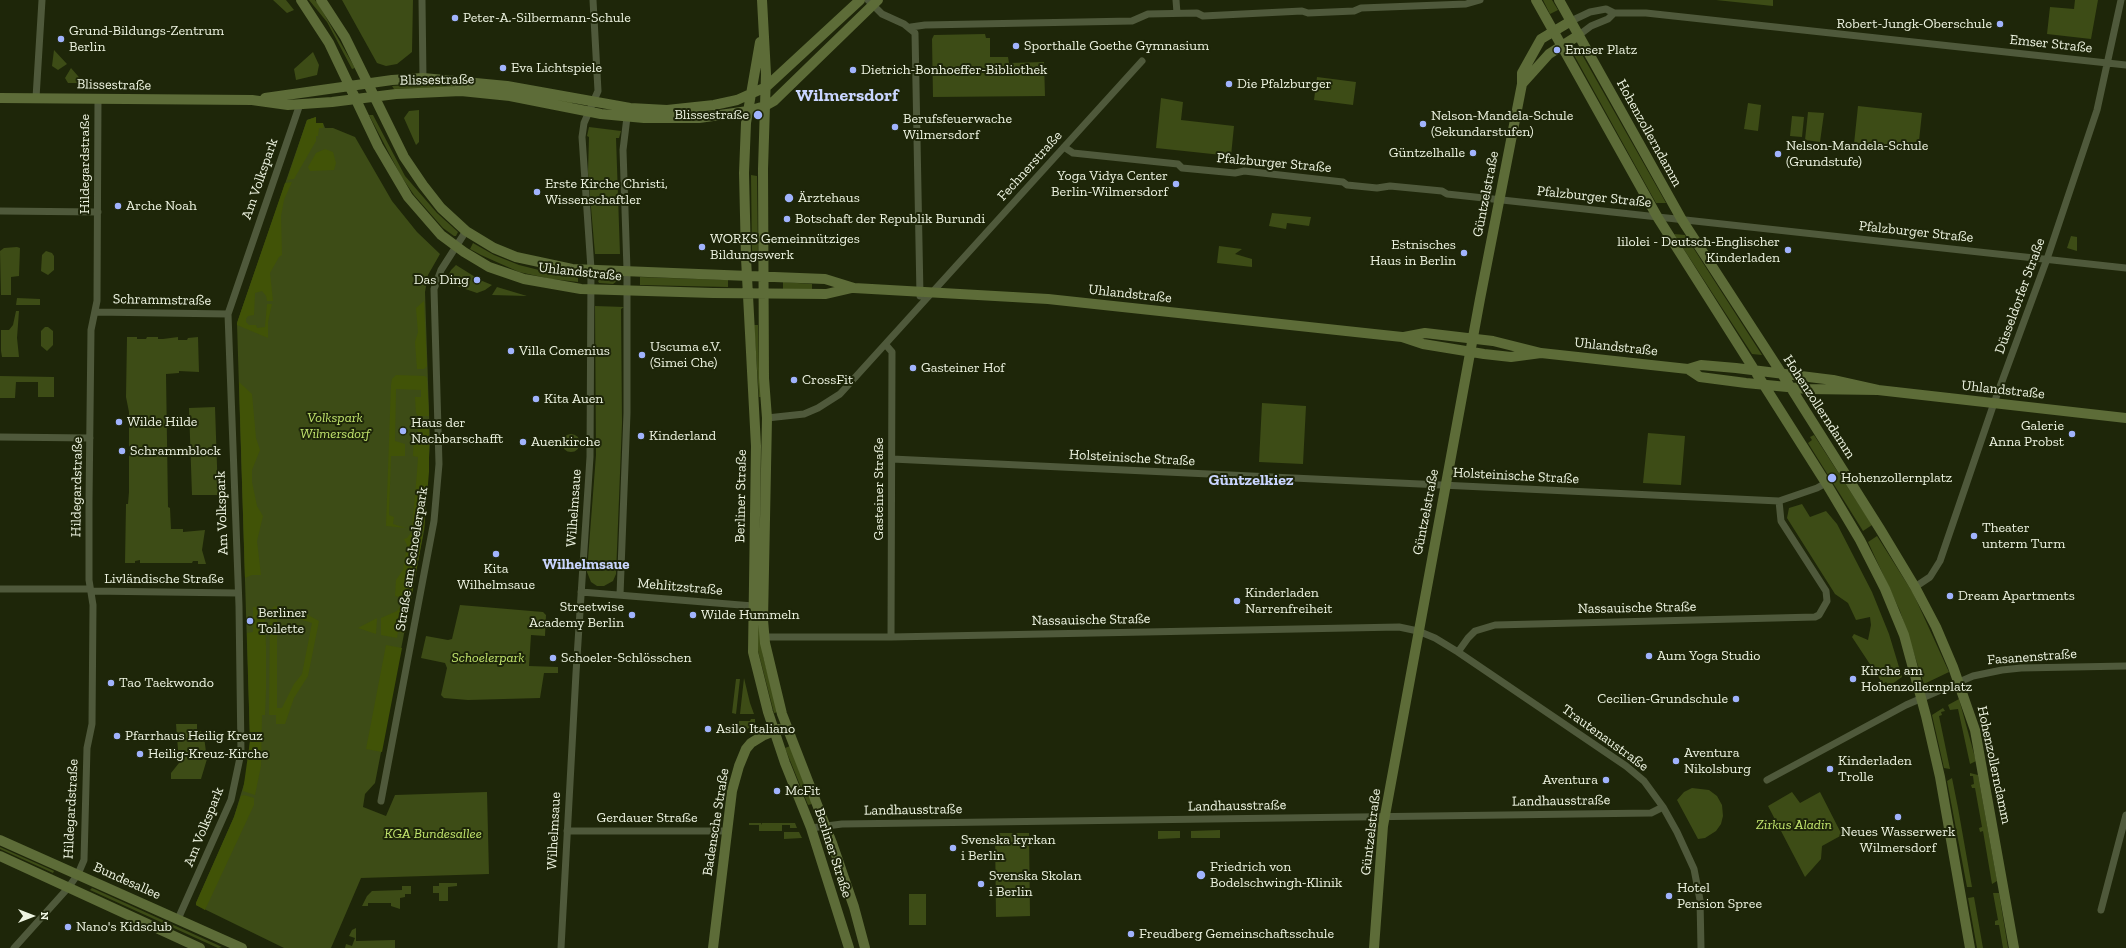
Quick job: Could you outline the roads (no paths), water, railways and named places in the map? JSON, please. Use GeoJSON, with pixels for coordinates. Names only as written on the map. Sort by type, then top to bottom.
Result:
{"type":"FeatureCollection","features":[{"type":"Feature","properties":{"kind":"main road","name":"Uhlandstraße"},"geometry":{"type":"LineString","coordinates":[[301,0],[329,43],[389,167],[408,197],[427,221],[456,247],[489,267],[524,279],[564,287],[591,290],[826,294],[854,288]]}},
{"type":"Feature","properties":{"kind":"main road","name":"Uhlandstraße"},"geometry":{"type":"LineString","coordinates":[[321,0],[342,32],[412,170],[442,208],[466,231],[494,248],[516,257],[553,266],[825,279],[854,288],[1048,299],[1402,337],[1470,352],[1511,357],[1541,353]]}},
{"type":"Feature","properties":{"kind":"main road","name":"Berliner Straße"},"geometry":{"type":"LineString","coordinates":[[762,0],[762,30],[766,60],[764,378],[767,418],[764,637],[772,677],[786,727],[825,826],[854,907],[865,948]]}},
{"type":"Feature","properties":{"kind":"main road","name":"Blissestraße"},"geometry":{"type":"LineString","coordinates":[[252,100],[283,105],[423,92],[476,92],[592,108],[676,110],[733,102],[766,88],[860,0]]}},
{"type":"Feature","properties":{"kind":"main road"},"geometry":{"type":"LineString","coordinates":[[1536,0],[1658,218],[1826,483],[1864,546],[1886,589],[1904,635],[1940,777],[1970,948]]}},
{"type":"Feature","properties":{"kind":"main road","name":"Hohenzollerndamm"},"geometry":{"type":"LineString","coordinates":[[1559,0],[1682,220],[1791,388],[1915,588],[1936,627],[1958,681],[1975,730],[2014,948]]}},
{"type":"Feature","properties":{"kind":"main road","name":"Blissestraße"},"geometry":{"type":"LineString","coordinates":[[0,98],[252,100],[423,78],[507,86],[627,117],[674,119],[699,118],[748,111],[765,106],[783,94],[873,2]]}},
{"type":"Feature","properties":{"kind":"main road","name":"Güntzelstraße"},"geometry":{"type":"LineString","coordinates":[[1374,948],[1384,817],[1470,352],[1522,84],[1522,73],[1531,54],[1541,39],[1571,21]]}},
{"type":"Feature","properties":{"kind":"main road","name":"Berliner Straße"},"geometry":{"type":"LineString","coordinates":[[762,30],[748,111],[744,173],[747,275],[756,446],[752,652],[759,683],[774,731],[811,828],[848,948]]}},
{"type":"Feature","properties":{"kind":"main road"},"geometry":{"type":"LineString","coordinates":[[1522,84],[1531,77],[1545,58],[1579,35]]}},
{"type":"Feature","properties":{"kind":"main road","name":"Uhlandstraße"},"geometry":{"type":"LineString","coordinates":[[1402,337],[1425,332],[1473,338],[1518,346],[1541,353],[1688,370],[1700,377],[1765,385],[1791,388],[1878,390],[2126,418]]}},
{"type":"Feature","properties":{"kind":"main road","name":"Uhlandstraße"},"geometry":{"type":"LineString","coordinates":[[1688,370],[1701,365],[1833,380],[1878,390]]}},
{"type":"Feature","properties":{"kind":"main road","name":"Badensche Straße"},"geometry":{"type":"LineString","coordinates":[[713,948],[732,791],[742,756],[746,749],[755,740],[786,727]]}},
{"type":"Feature","properties":{"kind":"main road","name":"Bundesallee"},"geometry":{"type":"LineString","coordinates":[[0,840],[242,948]]}},
{"type":"Feature","properties":{"kind":"main road"},"geometry":{"type":"LineString","coordinates":[[0,856],[200,948]]}},
{"type":"Feature","properties":{"kind":"street"},"geometry":{"type":"LineString","coordinates":[[36,98],[42,0]]}},
{"type":"Feature","properties":{"kind":"street","name":"Blissestraße"},"geometry":{"type":"LineString","coordinates":[[422,0],[423,78]]}},
{"type":"Feature","properties":{"kind":"street","name":"Wilhelmsaue"},"geometry":{"type":"LineString","coordinates":[[561,948],[590,457],[591,269],[582,137],[584,123],[592,108],[598,91],[592,0]]}},
{"type":"Feature","properties":{"kind":"street"},"geometry":{"type":"LineString","coordinates":[[1176,0],[1177,13]]}},
{"type":"Feature","properties":{"kind":"street"},"geometry":{"type":"LineString","coordinates":[[911,27],[925,25],[1132,21],[1148,14],[1197,13],[1203,16],[1302,11],[1308,13],[1354,11],[1360,8],[1466,4],[1480,0]]}},
{"type":"Feature","properties":{"kind":"street","name":"Düsseldorfer Straße"},"geometry":{"type":"LineString","coordinates":[[1915,588],[1930,577],[1940,561],[1994,403],[2047,259],[2087,142],[2121,0]]}},
{"type":"Feature","properties":{"kind":"street"},"geometry":{"type":"LineString","coordinates":[[873,2],[882,14],[911,27],[915,33],[920,305]]}},
{"type":"Feature","properties":{"kind":"street","name":"Emser Straße"},"geometry":{"type":"LineString","coordinates":[[1571,21],[1595,10],[1606,9],[1614,13],[1650,13],[2126,65]]}},
{"type":"Feature","properties":{"kind":"street"},"geometry":{"type":"LineString","coordinates":[[1579,35],[1591,26],[1608,19],[1614,13]]}},
{"type":"Feature","properties":{"kind":"street","name":"Fechnerstraße"},"geometry":{"type":"LineString","coordinates":[[767,418],[804,414],[818,408],[840,394],[1142,61]]}},
{"type":"Feature","properties":{"kind":"street","name":"Hildegardstraße"},"geometry":{"type":"LineString","coordinates":[[14,948],[68,888],[78,874],[84,860],[86,849],[87,748],[92,724],[93,605],[89,580],[90,438],[92,325],[95,312],[98,212],[98,99]]}},
{"type":"Feature","properties":{"kind":"street","name":"Am Volkspark"},"geometry":{"type":"LineString","coordinates":[[178,919],[225,817],[231,800],[239,765],[242,733],[228,314],[300,104]]}},
{"type":"Feature","properties":{"kind":"street"},"geometry":{"type":"LineString","coordinates":[[620,595],[627,412],[627,270],[623,150],[627,117]]}},
{"type":"Feature","properties":{"kind":"street","name":"Pfalzburger Straße"},"geometry":{"type":"LineString","coordinates":[[1064,147],[1074,153],[1178,164],[1182,168],[1235,173],[1242,171],[1343,182],[1347,185],[1377,188],[1390,186],[1658,218],[2126,268]]}},
{"type":"Feature","properties":{"kind":"street"},"geometry":{"type":"LineString","coordinates":[[0,211],[98,212]]}},
{"type":"Feature","properties":{"kind":"street","name":"Straße am Schoelerpark"},"geometry":{"type":"LineString","coordinates":[[381,800],[434,521],[439,464],[434,289],[441,270],[466,231]]}},
{"type":"Feature","properties":{"kind":"street","name":"Schrammstraße"},"geometry":{"type":"LineString","coordinates":[[95,312],[228,314]]}},
{"type":"Feature","properties":{"kind":"street","name":"Gasteiner Straße"},"geometry":{"type":"LineString","coordinates":[[886,345],[892,352],[890,637]]}},
{"type":"Feature","properties":{"kind":"street"},"geometry":{"type":"LineString","coordinates":[[0,437],[90,438]]}},
{"type":"Feature","properties":{"kind":"street","name":"Holsteinische Straße"},"geometry":{"type":"LineString","coordinates":[[892,459],[1779,501]]}},
{"type":"Feature","properties":{"kind":"street"},"geometry":{"type":"LineString","coordinates":[[1779,501],[1817,488],[1826,483]]}},
{"type":"Feature","properties":{"kind":"street","name":"Nassauische Straße"},"geometry":{"type":"LineString","coordinates":[[1458,652],[1475,631],[1495,624],[1811,618],[1819,615],[1827,601],[1826,590],[1781,521],[1779,501]]}},
{"type":"Feature","properties":{"kind":"street","name":"Livländische Straße"},"geometry":{"type":"LineString","coordinates":[[0,589],[237,593]]}},
{"type":"Feature","properties":{"kind":"street","name":"Mehlitzstraße"},"geometry":{"type":"LineString","coordinates":[[581,592],[752,606]]}},
{"type":"Feature","properties":{"kind":"street","name":"Nassauische Straße"},"geometry":{"type":"LineString","coordinates":[[764,637],[890,637],[1385,627],[1404,627],[1418,631]]}},
{"type":"Feature","properties":{"kind":"street","name":"Trautenaustraße"},"geometry":{"type":"LineString","coordinates":[[1418,631],[1435,638],[1458,652],[1626,766],[1647,785],[1677,832],[1697,879],[1700,900],[1701,948]]}},
{"type":"Feature","properties":{"kind":"street","name":"Fasanenstraße"},"geometry":{"type":"LineString","coordinates":[[1767,780],[1921,698],[1958,681],[2002,670],[2126,666]]}},
{"type":"Feature","properties":{"kind":"street","name":"Landhausstraße"},"geometry":{"type":"LineString","coordinates":[[811,828],[825,826],[1070,820],[1651,813],[1662,807]]}},
{"type":"Feature","properties":{"kind":"street"},"geometry":{"type":"LineString","coordinates":[[2101,910],[2126,816]]}},
{"type":"Feature","properties":{"kind":"street","name":"Gerdauer Straße"},"geometry":{"type":"LineString","coordinates":[[567,831],[727,831]]}},
{"type":"Feature","properties":{"kind":"place","name":"Peter-A.-Silbermann-Schule"},"geometry":{"type":"Point","coordinates":[455,18]}},
{"type":"Feature","properties":{"kind":"place","name":"Robert-Jungk-Oberschule"},"geometry":{"type":"Point","coordinates":[2000,24]}},
{"type":"Feature","properties":{"kind":"place","name":"Grund-Bildungs-Zentrum Berlin"},"geometry":{"type":"Point","coordinates":[61,39]}},
{"type":"Feature","properties":{"kind":"place","name":"Sporthalle Goethe Gymnasium"},"geometry":{"type":"Point","coordinates":[1016,46]}},
{"type":"Feature","properties":{"kind":"place","name":"Emser Platz"},"geometry":{"type":"Point","coordinates":[1557,50]}},
{"type":"Feature","properties":{"kind":"place","name":"Eva Lichtspiele"},"geometry":{"type":"Point","coordinates":[503,68]}},
{"type":"Feature","properties":{"kind":"place","name":"Dietrich-Bonhoeffer-Bibliothek"},"geometry":{"type":"Point","coordinates":[853,70]}},
{"type":"Feature","properties":{"kind":"place","name":"Die Pfalzburger"},"geometry":{"type":"Point","coordinates":[1229,84]}},
{"type":"Feature","properties":{"kind":"place","name":"Blissestraße"},"geometry":{"type":"Point","coordinates":[758,115]}},
{"type":"Feature","properties":{"kind":"place","name":"Nelson-Mandela-Schule (Sekundarstufen)"},"geometry":{"type":"Point","coordinates":[1423,124]}},
{"type":"Feature","properties":{"kind":"place","name":"Berufsfeuerwache Wilmersdorf"},"geometry":{"type":"Point","coordinates":[895,127]}},
{"type":"Feature","properties":{"kind":"place","name":"Güntzelhalle"},"geometry":{"type":"Point","coordinates":[1473,153]}},
{"type":"Feature","properties":{"kind":"place","name":"Nelson-Mandela-Schule (Grundstufe)"},"geometry":{"type":"Point","coordinates":[1778,154]}},
{"type":"Feature","properties":{"kind":"place","name":"Yoga Vidya Center Berlin-Wilmersdorf"},"geometry":{"type":"Point","coordinates":[1176,184]}},
{"type":"Feature","properties":{"kind":"place","name":"Erste Kirche Christi, Wissenschaftler"},"geometry":{"type":"Point","coordinates":[537,192]}},
{"type":"Feature","properties":{"kind":"place","name":"Ärztehaus"},"geometry":{"type":"Point","coordinates":[789,198]}},
{"type":"Feature","properties":{"kind":"place","name":"Arche Noah"},"geometry":{"type":"Point","coordinates":[118,206]}},
{"type":"Feature","properties":{"kind":"place","name":"Botschaft der Republik Burundi"},"geometry":{"type":"Point","coordinates":[787,219]}},
{"type":"Feature","properties":{"kind":"place","name":"WORKS Gemeinnütziges Bildungswerk"},"geometry":{"type":"Point","coordinates":[702,247]}},
{"type":"Feature","properties":{"kind":"place","name":"lilolei - Deutsch-Englischer Kinderladen"},"geometry":{"type":"Point","coordinates":[1788,250]}},
{"type":"Feature","properties":{"kind":"place","name":"Estnisches Haus in Berlin"},"geometry":{"type":"Point","coordinates":[1464,253]}},
{"type":"Feature","properties":{"kind":"place","name":"Das Ding"},"geometry":{"type":"Point","coordinates":[477,280]}},
{"type":"Feature","properties":{"kind":"place","name":"Villa Comenius"},"geometry":{"type":"Point","coordinates":[511,351]}},
{"type":"Feature","properties":{"kind":"place","name":"Uscuma e.V. (Simei Che)"},"geometry":{"type":"Point","coordinates":[642,355]}},
{"type":"Feature","properties":{"kind":"place","name":"Gasteiner Hof"},"geometry":{"type":"Point","coordinates":[913,368]}},
{"type":"Feature","properties":{"kind":"place","name":"CrossFit"},"geometry":{"type":"Point","coordinates":[794,380]}},
{"type":"Feature","properties":{"kind":"place","name":"Kita Auen"},"geometry":{"type":"Point","coordinates":[536,399]}},
{"type":"Feature","properties":{"kind":"place","name":"Wilde Hilde"},"geometry":{"type":"Point","coordinates":[119,422]}},
{"type":"Feature","properties":{"kind":"place","name":"Haus der Nachbarschafft"},"geometry":{"type":"Point","coordinates":[403,431]}},
{"type":"Feature","properties":{"kind":"place","name":"Galerie Anna Probst"},"geometry":{"type":"Point","coordinates":[2072,434]}},
{"type":"Feature","properties":{"kind":"place","name":"Kinderland"},"geometry":{"type":"Point","coordinates":[641,436]}},
{"type":"Feature","properties":{"kind":"place","name":"Auenkirche"},"geometry":{"type":"Point","coordinates":[523,442]}},
{"type":"Feature","properties":{"kind":"place","name":"Schrammblock"},"geometry":{"type":"Point","coordinates":[122,451]}},
{"type":"Feature","properties":{"kind":"place","name":"Hohenzollernplatz"},"geometry":{"type":"Point","coordinates":[1832,478]}},
{"type":"Feature","properties":{"kind":"place","name":"Theater unterm Turm"},"geometry":{"type":"Point","coordinates":[1974,536]}},
{"type":"Feature","properties":{"kind":"place","name":"Kita Wilhelmsaue"},"geometry":{"type":"Point","coordinates":[496,554]}},
{"type":"Feature","properties":{"kind":"place","name":"Dream Apartments"},"geometry":{"type":"Point","coordinates":[1950,596]}},
{"type":"Feature","properties":{"kind":"place","name":"Kinderladen Narrenfreiheit"},"geometry":{"type":"Point","coordinates":[1237,601]}},
{"type":"Feature","properties":{"kind":"place","name":"Streetwise Academy Berlin"},"geometry":{"type":"Point","coordinates":[632,615]}},
{"type":"Feature","properties":{"kind":"place","name":"Wilde Hummeln"},"geometry":{"type":"Point","coordinates":[693,615]}},
{"type":"Feature","properties":{"kind":"place","name":"Berliner Toilette"},"geometry":{"type":"Point","coordinates":[250,621]}},
{"type":"Feature","properties":{"kind":"place","name":"Aum Yoga Studio"},"geometry":{"type":"Point","coordinates":[1649,656]}},
{"type":"Feature","properties":{"kind":"place","name":"Schoeler-Schlösschen"},"geometry":{"type":"Point","coordinates":[553,658]}},
{"type":"Feature","properties":{"kind":"place","name":"Kirche am Hohenzollernplatz"},"geometry":{"type":"Point","coordinates":[1853,679]}},
{"type":"Feature","properties":{"kind":"place","name":"Tao Taekwondo"},"geometry":{"type":"Point","coordinates":[111,683]}},
{"type":"Feature","properties":{"kind":"place","name":"Cecilien-Grundschule"},"geometry":{"type":"Point","coordinates":[1736,699]}},
{"type":"Feature","properties":{"kind":"place","name":"Asilo Italiano"},"geometry":{"type":"Point","coordinates":[708,729]}},
{"type":"Feature","properties":{"kind":"place","name":"Pfarrhaus Heilig Kreuz"},"geometry":{"type":"Point","coordinates":[117,736]}},
{"type":"Feature","properties":{"kind":"place","name":"Heilig-Kreuz-Kirche"},"geometry":{"type":"Point","coordinates":[140,754]}},
{"type":"Feature","properties":{"kind":"place","name":"Aventura Nikolsburg"},"geometry":{"type":"Point","coordinates":[1676,761]}},
{"type":"Feature","properties":{"kind":"place","name":"Kinderladen Trolle"},"geometry":{"type":"Point","coordinates":[1830,769]}},
{"type":"Feature","properties":{"kind":"place","name":"Aventura"},"geometry":{"type":"Point","coordinates":[1606,780]}},
{"type":"Feature","properties":{"kind":"place","name":"McFit"},"geometry":{"type":"Point","coordinates":[777,791]}},
{"type":"Feature","properties":{"kind":"place","name":"Neues Wasserwerk Wilmersdorf"},"geometry":{"type":"Point","coordinates":[1898,817]}},
{"type":"Feature","properties":{"kind":"place","name":"Svenska kyrkan i Berlin"},"geometry":{"type":"Point","coordinates":[953,848]}},
{"type":"Feature","properties":{"kind":"place","name":"Friedrich von Bodelschwingh-Klinik"},"geometry":{"type":"Point","coordinates":[1201,875]}},
{"type":"Feature","properties":{"kind":"place","name":"Svenska Skolan i Berlin"},"geometry":{"type":"Point","coordinates":[981,884]}},
{"type":"Feature","properties":{"kind":"place","name":"Hotel Pension Spree"},"geometry":{"type":"Point","coordinates":[1669,896]}},
{"type":"Feature","properties":{"kind":"place","name":"Nano's Kidsclub"},"geometry":{"type":"Point","coordinates":[68,927]}},
{"type":"Feature","properties":{"kind":"place","name":"Freudberg Gemeinschaftsschule"},"geometry":{"type":"Point","coordinates":[1131,934]}},
{"type":"Feature","properties":{"kind":"district","name":"Wilmersdorf"},"geometry":{"type":"Point","coordinates":[847,96]}},
{"type":"Feature","properties":{"kind":"district","name":"Güntzelkiez"},"geometry":{"type":"Point","coordinates":[1251,480]}},
{"type":"Feature","properties":{"kind":"district","name":"Wilhelmsaue"},"geometry":{"type":"Point","coordinates":[586,565]}},
{"type":"Feature","properties":{"kind":"park label","name":"Volkspark Wilmersdorf"},"geometry":{"type":"Point","coordinates":[335,426]}},
{"type":"Feature","properties":{"kind":"park label","name":"Schoelerpark"},"geometry":{"type":"Point","coordinates":[488,658]}},
{"type":"Feature","properties":{"kind":"park label","name":"Zirkus Aladin"},"geometry":{"type":"Point","coordinates":[1794,825]}},
{"type":"Feature","properties":{"kind":"park label","name":"KGA Bundesallee"},"geometry":{"type":"Point","coordinates":[433,834]}}]}
